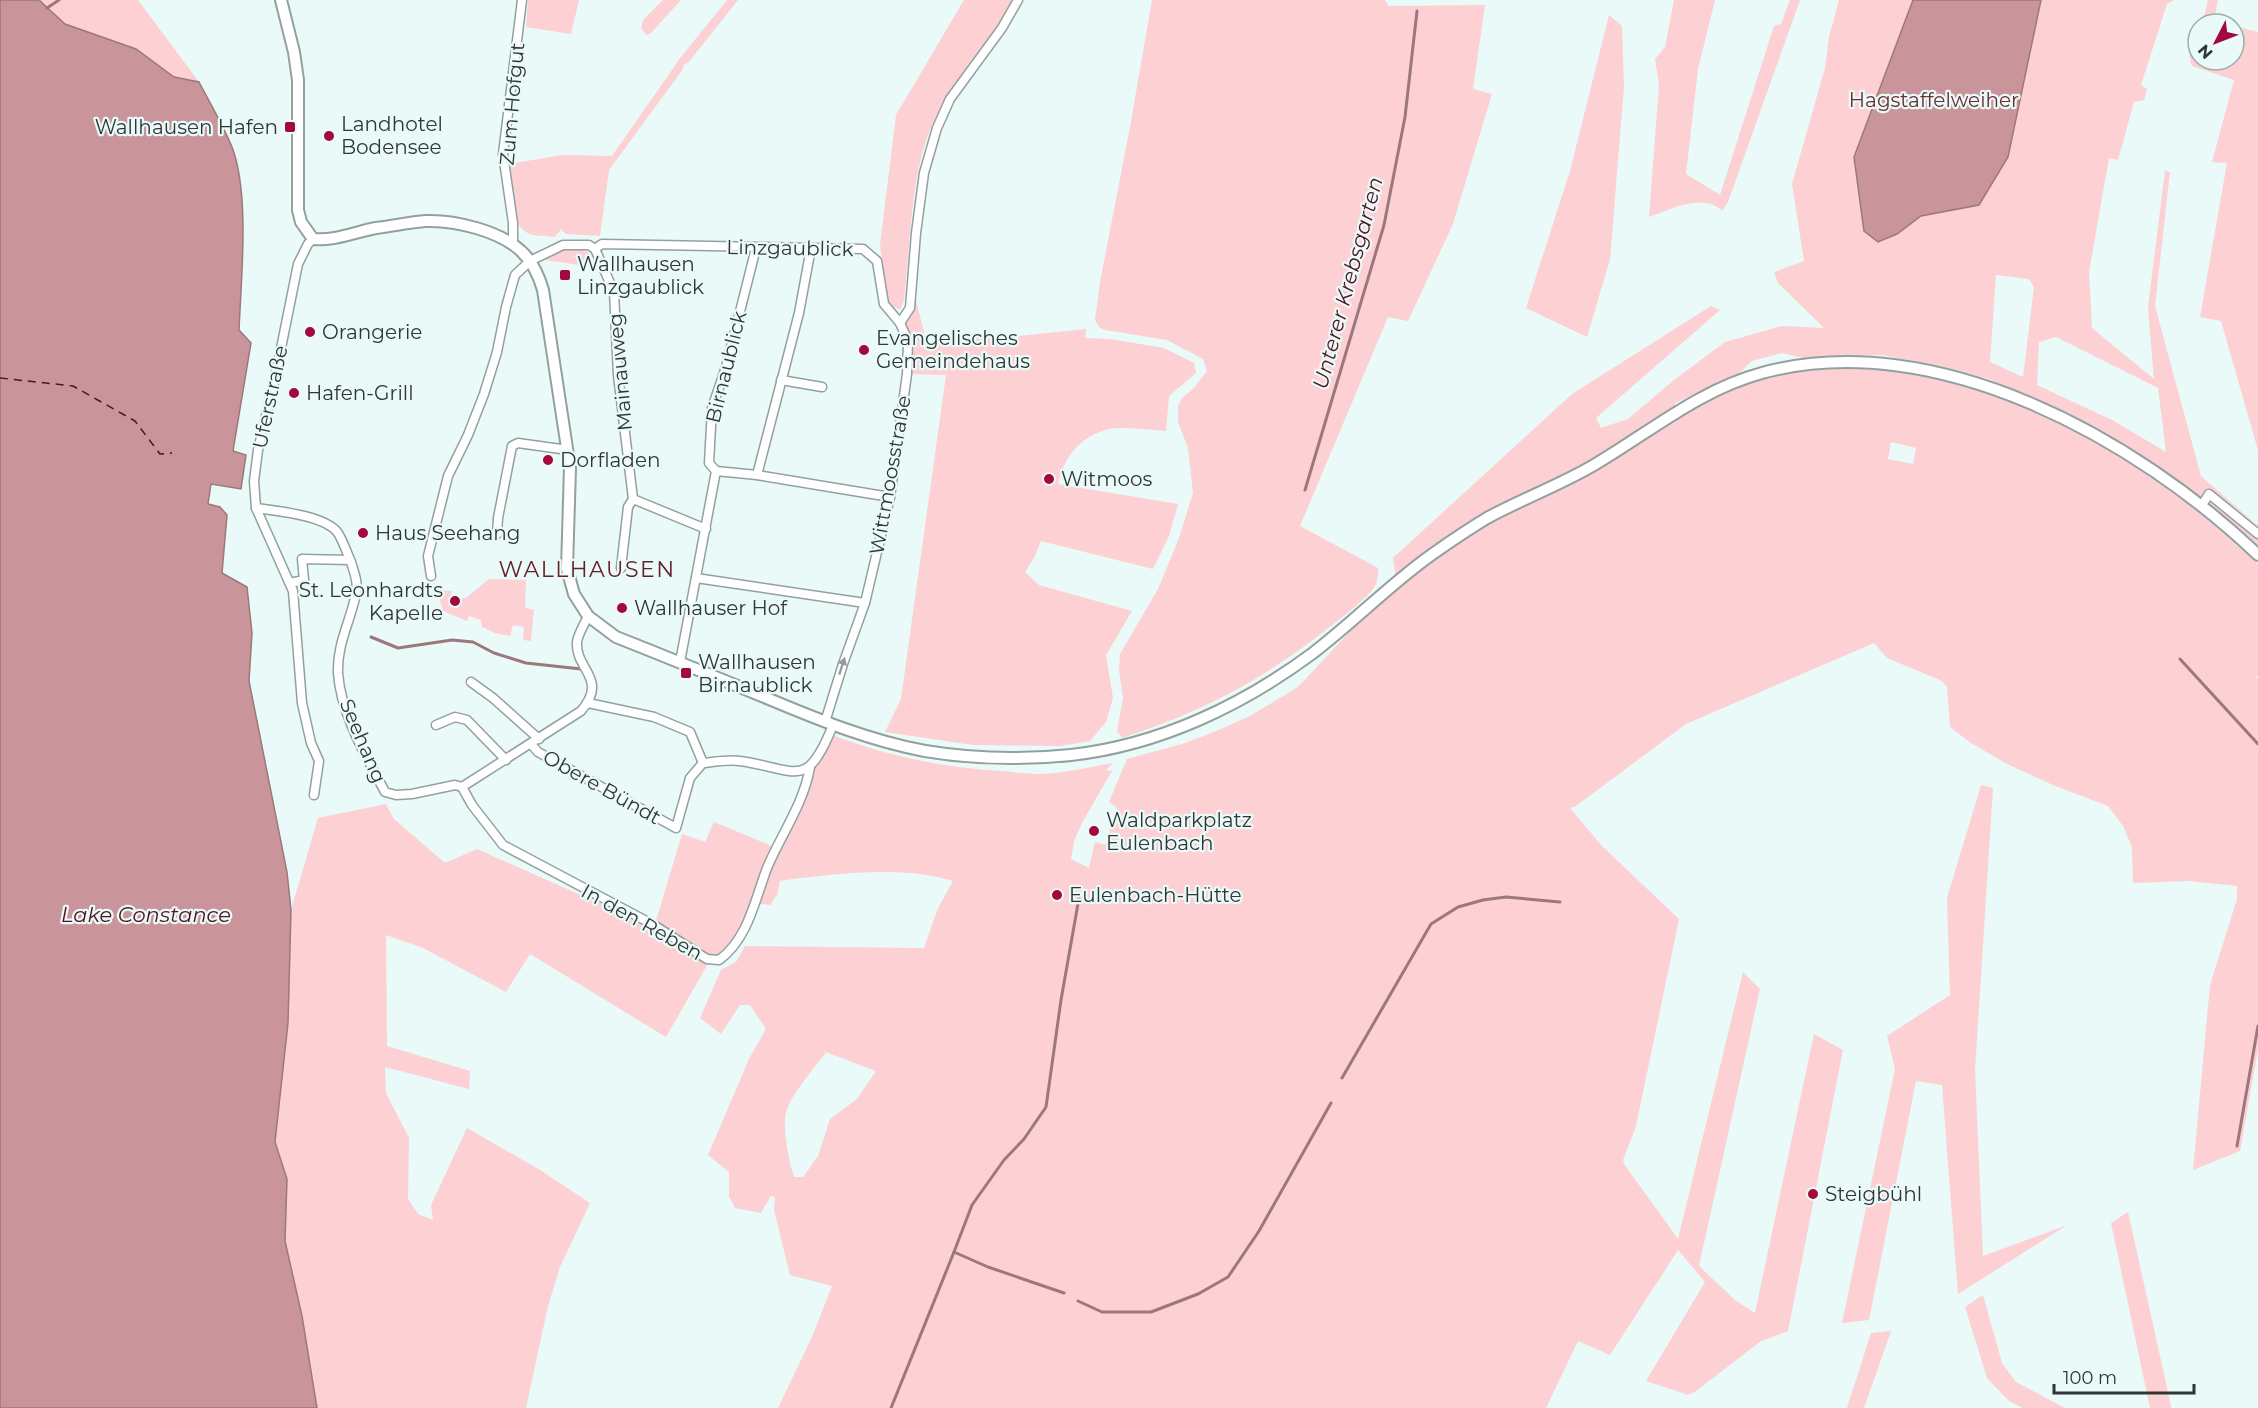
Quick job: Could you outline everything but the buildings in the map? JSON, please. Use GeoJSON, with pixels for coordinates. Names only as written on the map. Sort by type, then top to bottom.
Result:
{"type":"FeatureCollection","features":[{"type":"Feature","properties":{"kind":"main road"},"geometry":{"type":"LineString","coordinates":[[281,0],[294,52],[298,80],[298,210],[301,222],[313,239],[325,240],[375,228],[427,221],[460,223],[513,244],[530,261],[543,290],[568,450],[570,468],[567,569],[574,594],[588,616],[616,637],[847,730],[922,750],[972,757],[1022,758],[1074,755],[1118,746],[1198,721],[1259,690],[1314,652],[1396,582],[1434,553],[1487,518],[1593,466],[1694,401],[1720,388],[1760,374],[1828,362],[1882,364],[1938,372],[2009,393],[2110,442],[2202,506],[2258,555]]}},
{"type":"Feature","properties":{"kind":"street","name":"Zum Hofgut"},"geometry":{"type":"LineString","coordinates":[[513,244],[513,223],[503,154],[522,0]]}},
{"type":"Feature","properties":{"kind":"street"},"geometry":{"type":"LineString","coordinates":[[900,322],[910,308],[924,173],[937,128],[950,99],[1002,28],[1018,0]]}},
{"type":"Feature","properties":{"kind":"street","name":"Uferstraße"},"geometry":{"type":"LineString","coordinates":[[313,239],[298,264],[258,450],[254,481],[256,508],[293,591],[302,703],[311,743],[319,761],[314,795]]}},
{"type":"Feature","properties":{"kind":"street","name":"Linzgaublick"},"geometry":{"type":"LineString","coordinates":[[530,261],[563,245],[588,244],[595,249],[602,244],[863,249],[877,261],[884,304],[900,322]]}},
{"type":"Feature","properties":{"kind":"street","name":"Birnaublick"},"geometry":{"type":"LineString","coordinates":[[680,662],[716,471],[709,463],[712,408],[726,367],[756,248]]}},
{"type":"Feature","properties":{"kind":"street"},"geometry":{"type":"LineString","coordinates":[[757,475],[799,313],[811,248]]}},
{"type":"Feature","properties":{"kind":"street","name":"Mainauweg"},"geometry":{"type":"LineString","coordinates":[[595,249],[614,292],[618,375],[633,499],[628,507],[621,568]]}},
{"type":"Feature","properties":{"kind":"street"},"geometry":{"type":"LineString","coordinates":[[431,576],[428,556],[448,476],[468,435],[484,394],[516,275],[530,261]]}},
{"type":"Feature","properties":{"kind":"street","name":"Wittmoosstraße"},"geometry":{"type":"LineString","coordinates":[[810,767],[827,743],[829,724],[843,664],[865,603],[890,497],[907,374],[908,341],[900,322]]}},
{"type":"Feature","properties":{"kind":"street"},"geometry":{"type":"LineString","coordinates":[[781,380],[822,387]]}},
{"type":"Feature","properties":{"kind":"street"},"geometry":{"type":"LineString","coordinates":[[497,534],[512,446],[518,443],[568,450]]}},
{"type":"Feature","properties":{"kind":"street"},"geometry":{"type":"LineString","coordinates":[[716,471],[757,475],[890,497]]}},
{"type":"Feature","properties":{"kind":"street"},"geometry":{"type":"LineString","coordinates":[[2202,506],[2209,494],[2258,534]]}},
{"type":"Feature","properties":{"kind":"street"},"geometry":{"type":"LineString","coordinates":[[633,499],[706,529]]}},
{"type":"Feature","properties":{"kind":"street","name":"Seehang"},"geometry":{"type":"LineString","coordinates":[[256,508],[313,518],[337,531],[358,583],[340,644],[338,674],[346,708],[366,757],[386,792],[396,795],[455,785],[462,787],[572,719],[588,703]]}},
{"type":"Feature","properties":{"kind":"street"},"geometry":{"type":"LineString","coordinates":[[290,583],[304,580],[302,559],[350,560]]}},
{"type":"Feature","properties":{"kind":"street"},"geometry":{"type":"LineString","coordinates":[[696,578],[865,603]]}},
{"type":"Feature","properties":{"kind":"street"},"geometry":{"type":"LineString","coordinates":[[588,616],[577,641],[580,657],[591,677],[592,690],[588,703],[654,717],[690,732],[703,763],[738,760],[798,773],[810,767]]}},
{"type":"Feature","properties":{"kind":"street"},"geometry":{"type":"LineString","coordinates":[[471,682],[493,698],[535,742]]}},
{"type":"Feature","properties":{"kind":"street"},"geometry":{"type":"LineString","coordinates":[[436,725],[455,717],[467,720],[506,760]]}},
{"type":"Feature","properties":{"kind":"street","name":"Obere Bündt"},"geometry":{"type":"LineString","coordinates":[[535,742],[538,752],[676,828],[690,778],[703,763]]}},
{"type":"Feature","properties":{"kind":"street","name":"In den Reben"},"geometry":{"type":"LineString","coordinates":[[462,787],[472,805],[503,845],[652,924],[707,959],[719,960],[728,953],[750,918],[767,868],[807,784],[810,767]]}},
{"type":"Feature","properties":{"kind":"green space"},"geometry":{"type":"Polygon","coordinates":[[[0,0],[138,0],[199,82],[174,77],[136,49],[0,75],[0,0]]]}},
{"type":"Feature","properties":{"kind":"green space"},"geometry":{"type":"Polygon","coordinates":[[[528,0],[579,0],[571,34],[526,27],[528,0]]]}},
{"type":"Feature","properties":{"kind":"green space"},"geometry":{"type":"Polygon","coordinates":[[[663,0],[681,0],[651,33],[646,35],[641,27],[644,19],[663,0]]]}},
{"type":"Feature","properties":{"kind":"green space"},"geometry":{"type":"Polygon","coordinates":[[[727,0],[738,0],[688,63],[684,64],[683,69],[609,170],[600,236],[566,234],[561,229],[555,237],[540,236],[522,229],[519,225],[508,164],[563,155],[612,156],[681,57],[727,0]]]}},
{"type":"Feature","properties":{"kind":"green space"},"geometry":{"type":"Polygon","coordinates":[[[964,0],[1013,0],[941,107],[926,142],[916,186],[904,300],[900,310],[887,303],[880,245],[896,115],[964,0]]]}},
{"type":"Feature","properties":{"kind":"green space"},"geometry":{"type":"Polygon","coordinates":[[[1152,0],[1385,0],[1389,6],[1485,5],[1473,89],[1492,94],[1453,224],[1408,321],[1388,317],[1300,526],[1378,568],[1375,586],[1331,626],[1257,678],[1180,717],[1122,738],[1117,731],[1123,698],[1119,670],[1120,654],[1158,589],[1179,538],[1193,493],[1188,448],[1178,422],[1178,406],[1182,398],[1195,387],[1207,371],[1203,359],[1167,340],[1105,330],[1099,327],[1095,320],[1152,0]]]}},
{"type":"Feature","properties":{"kind":"green space"},"geometry":{"type":"Polygon","coordinates":[[[1674,0],[1715,0],[1698,69],[1686,174],[1720,195],[1774,26],[1781,24],[1790,0],[1800,0],[1728,202],[1722,211],[1706,203],[1696,203],[1686,204],[1649,217],[1659,85],[1655,59],[1665,47],[1674,0]]]}},
{"type":"Feature","properties":{"kind":"green space"},"geometry":{"type":"Polygon","coordinates":[[[1839,0],[2174,0],[2167,4],[2141,85],[2147,89],[2144,100],[2134,102],[2118,160],[2109,158],[2089,272],[2092,328],[2154,379],[2148,307],[2165,171],[2170,172],[2155,306],[2201,476],[2258,526],[2258,546],[2199,496],[2112,437],[1989,379],[1941,366],[1882,355],[1803,358],[1782,353],[1752,361],[1737,375],[1675,403],[1675,416],[1739,384],[1762,377],[1807,369],[1852,367],[1896,371],[1940,379],[1983,391],[2026,407],[2107,447],[2167,487],[2258,564],[2258,675],[2256,677],[2258,679],[2258,1049],[2240,1151],[2193,1170],[2210,985],[2237,899],[2237,886],[2189,881],[2133,883],[2132,847],[2123,826],[2108,806],[2007,764],[1971,743],[1950,727],[1947,687],[1942,681],[1887,658],[1874,643],[1686,724],[1576,806],[1570,808],[1602,846],[1679,919],[1636,1126],[1623,1160],[1678,1239],[1743,972],[1760,989],[1699,1266],[1735,1300],[1755,1313],[1814,1034],[1843,1050],[1788,1331],[1761,1341],[1688,1395],[1646,1381],[1705,1282],[1678,1250],[1610,1355],[1578,1341],[1546,1408],[778,1408],[812,1337],[832,1286],[790,1275],[774,1210],[775,1197],[771,1196],[761,1213],[735,1208],[729,1196],[729,1172],[708,1155],[749,1059],[766,1029],[750,1005],[740,1005],[721,1034],[700,1018],[721,970],[736,962],[745,946],[924,948],[938,908],[953,881],[912,873],[890,872],[822,876],[780,881],[777,895],[770,905],[755,903],[810,767],[830,734],[893,754],[978,769],[1041,774],[1113,763],[1106,770],[1112,771],[1074,841],[1071,859],[1089,868],[1095,842],[1105,845],[1117,808],[1109,802],[1127,759],[1182,744],[1214,732],[1250,716],[1298,687],[1396,582],[1393,558],[1572,394],[1711,306],[1720,310],[1596,418],[1601,428],[1628,419],[1674,380],[1725,342],[1782,326],[1824,328],[1778,283],[1774,272],[1804,261],[1792,184],[1825,68],[1829,37],[1839,0]],[[1996,275],[1990,362],[2023,377],[2034,287],[2029,279],[1996,275]],[[2056,337],[2039,342],[2037,385],[2114,421],[2166,452],[2158,388],[2056,337]],[[1891,442],[1888,459],[1913,464],[1916,448],[1891,442]],[[826,1052],[798,1090],[786,1112],[785,1136],[794,1177],[803,1177],[818,1156],[830,1119],[857,1099],[876,1071],[826,1052]]]}},
{"type":"Feature","properties":{"kind":"green space"},"geometry":{"type":"Polygon","coordinates":[[[2208,0],[2218,0],[2216,12],[2205,12],[2208,0]]]}},
{"type":"Feature","properties":{"kind":"green space"},"geometry":{"type":"Polygon","coordinates":[[[1609,15],[1622,26],[1624,87],[1610,259],[1587,337],[1526,308],[1570,171],[1609,15]]]}},
{"type":"Feature","properties":{"kind":"green space"},"geometry":{"type":"Polygon","coordinates":[[[2246,29],[2258,32],[2258,450],[2221,321],[2200,317],[2227,163],[2212,162],[2234,80],[2210,72],[2246,72],[2246,29]]]}},
{"type":"Feature","properties":{"kind":"green space"},"geometry":{"type":"Polygon","coordinates":[[[563,249],[584,250],[592,259],[588,266],[544,260],[545,256],[563,249]]]}},
{"type":"Feature","properties":{"kind":"green space"},"geometry":{"type":"Polygon","coordinates":[[[916,301],[927,344],[951,338],[1010,337],[1086,329],[1085,338],[1110,339],[1164,348],[1194,363],[1196,373],[1169,396],[1166,431],[1115,428],[1099,432],[1082,442],[1069,456],[1058,484],[1178,504],[1169,536],[1153,569],[1041,541],[1025,572],[1039,585],[1132,611],[1106,655],[1113,698],[1106,722],[1090,741],[1060,746],[973,745],[885,732],[901,699],[946,375],[907,374],[904,322],[911,316],[916,301]]]}},
{"type":"Feature","properties":{"kind":"green space"},"geometry":{"type":"Polygon","coordinates":[[[489,579],[526,580],[525,608],[534,610],[531,641],[523,640],[524,627],[513,625],[510,636],[482,627],[481,620],[469,616],[467,621],[443,611],[437,590],[452,591],[448,603],[458,609],[462,598],[466,598],[489,579]]]}},
{"type":"Feature","properties":{"kind":"green space"},"geometry":{"type":"Polygon","coordinates":[[[1981,785],[1993,788],[1975,1070],[1983,1256],[2067,1225],[1958,1294],[1942,1085],[1916,1081],[1869,1320],[1842,1323],[1895,1069],[1887,1036],[1950,995],[1947,898],[1981,785]]]}},
{"type":"Feature","properties":{"kind":"green space"},"geometry":{"type":"Polygon","coordinates":[[[386,804],[394,819],[445,863],[477,849],[653,927],[709,962],[666,1037],[530,954],[506,992],[423,948],[386,935],[387,1046],[470,1071],[469,1089],[385,1067],[386,1093],[409,1138],[408,1199],[418,1214],[433,1220],[431,1205],[467,1128],[540,1170],[590,1203],[560,1267],[548,1306],[526,1408],[317,1408],[302,1316],[285,1241],[287,1179],[275,1142],[288,1023],[291,910],[318,818],[386,804]]]}},
{"type":"Feature","properties":{"kind":"green space"},"geometry":{"type":"Polygon","coordinates":[[[714,822],[774,847],[754,902],[740,931],[724,952],[712,957],[656,921],[682,834],[705,842],[714,822]]]}},
{"type":"Feature","properties":{"kind":"green space"},"geometry":{"type":"Polygon","coordinates":[[[2128,1212],[2171,1408],[2150,1408],[2111,1223],[2128,1212]]]}},
{"type":"Feature","properties":{"kind":"green space"},"geometry":{"type":"Polygon","coordinates":[[[1983,1295],[2002,1363],[2016,1382],[2065,1408],[2023,1408],[2009,1401],[1987,1378],[1965,1307],[1983,1295]]]}},
{"type":"Feature","properties":{"kind":"green space"},"geometry":{"type":"Polygon","coordinates":[[[1891,1331],[1864,1408],[1847,1408],[1871,1333],[1891,1331]]]}},
{"type":"Feature","properties":{"kind":"water","name":"Lake Constance"},"geometry":{"type":"Polygon","coordinates":[[[0,0],[39,0],[65,24],[136,49],[174,77],[199,82],[221,122],[238,166],[243,212],[239,330],[251,343],[233,451],[246,455],[241,489],[211,484],[208,504],[220,507],[227,515],[222,573],[247,587],[252,633],[249,681],[287,872],[291,910],[288,1023],[275,1142],[287,1179],[285,1241],[302,1316],[317,1408],[0,1408],[0,0]]]}},
{"type":"Feature","properties":{"kind":"water","name":"Hagstaffelweiher"},"geometry":{"type":"Polygon","coordinates":[[[1913,0],[2041,0],[2008,157],[1979,205],[1921,216],[1897,234],[1878,242],[1864,231],[1854,157],[1913,0]]]}},
{"type":"Feature","properties":{"kind":"waterway"},"geometry":{"type":"LineString","coordinates":[[47,8],[59,0]]}},
{"type":"Feature","properties":{"kind":"waterway","name":"Unterer Krebsgarten"},"geometry":{"type":"LineString","coordinates":[[1305,490],[1384,225],[1405,117],[1417,11]]}},
{"type":"Feature","properties":{"kind":"waterway"},"geometry":{"type":"LineString","coordinates":[[371,637],[398,648],[452,640],[473,642],[494,653],[526,663],[581,669]]}},
{"type":"Feature","properties":{"kind":"waterway"},"geometry":{"type":"LineString","coordinates":[[2180,659],[2258,744]]}},
{"type":"Feature","properties":{"kind":"waterway"},"geometry":{"type":"LineString","coordinates":[[1342,1078],[1431,924],[1458,907],[1483,900],[1506,897],[1560,902]]}},
{"type":"Feature","properties":{"kind":"waterway"},"geometry":{"type":"LineString","coordinates":[[1064,1293],[988,1267],[954,1252],[972,1205],[1046,1107],[1061,1000],[1079,898]]}},
{"type":"Feature","properties":{"kind":"waterway"},"geometry":{"type":"LineString","coordinates":[[2237,1146],[2258,1026]]}},
{"type":"Feature","properties":{"kind":"waterway"},"geometry":{"type":"LineString","coordinates":[[1078,1301],[1102,1312],[1151,1312],[1198,1294],[1228,1277],[1259,1231],[1331,1103]]}},
{"type":"Feature","properties":{"kind":"waterway"},"geometry":{"type":"LineString","coordinates":[[891,1408],[954,1252]]}},
{"type":"Feature","properties":{"kind":"ferry route"},"geometry":{"type":"LineString","coordinates":[[0,378],[73,386],[135,421],[160,454],[172,453]]}},
{"type":"Feature","properties":{"kind":"place","name":"Wallhausen Hafen"},"geometry":{"type":"Point","coordinates":[290,127]}},
{"type":"Feature","properties":{"kind":"place","name":"Landhotel Bodensee"},"geometry":{"type":"Point","coordinates":[329,136]}},
{"type":"Feature","properties":{"kind":"place","name":"Wallhausen Linzgaublick"},"geometry":{"type":"Point","coordinates":[565,275]}},
{"type":"Feature","properties":{"kind":"place","name":"Orangerie"},"geometry":{"type":"Point","coordinates":[310,332]}},
{"type":"Feature","properties":{"kind":"place","name":"Evangelisches Gemeindehaus"},"geometry":{"type":"Point","coordinates":[864,350]}},
{"type":"Feature","properties":{"kind":"place","name":"Hafen-Grill"},"geometry":{"type":"Point","coordinates":[294,393]}},
{"type":"Feature","properties":{"kind":"place","name":"Dorfladen"},"geometry":{"type":"Point","coordinates":[548,460]}},
{"type":"Feature","properties":{"kind":"place","name":"Witmoos"},"geometry":{"type":"Point","coordinates":[1049,479]}},
{"type":"Feature","properties":{"kind":"place","name":"Haus Seehang"},"geometry":{"type":"Point","coordinates":[363,533]}},
{"type":"Feature","properties":{"kind":"place","name":"St. Leonhardts Kapelle"},"geometry":{"type":"Point","coordinates":[455,601]}},
{"type":"Feature","properties":{"kind":"place","name":"Wallhauser Hof"},"geometry":{"type":"Point","coordinates":[622,608]}},
{"type":"Feature","properties":{"kind":"place","name":"Wallhausen Birnaublick"},"geometry":{"type":"Point","coordinates":[686,673]}},
{"type":"Feature","properties":{"kind":"place","name":"Waldparkplatz Eulenbach"},"geometry":{"type":"Point","coordinates":[1094,831]}},
{"type":"Feature","properties":{"kind":"place","name":"Eulenbach-Hütte"},"geometry":{"type":"Point","coordinates":[1057,895]}},
{"type":"Feature","properties":{"kind":"place","name":"Steigbühl"},"geometry":{"type":"Point","coordinates":[1813,1194]}},
{"type":"Feature","properties":{"kind":"district","name":"WALLHAUSEN"},"geometry":{"type":"Point","coordinates":[587,569]}}]}
